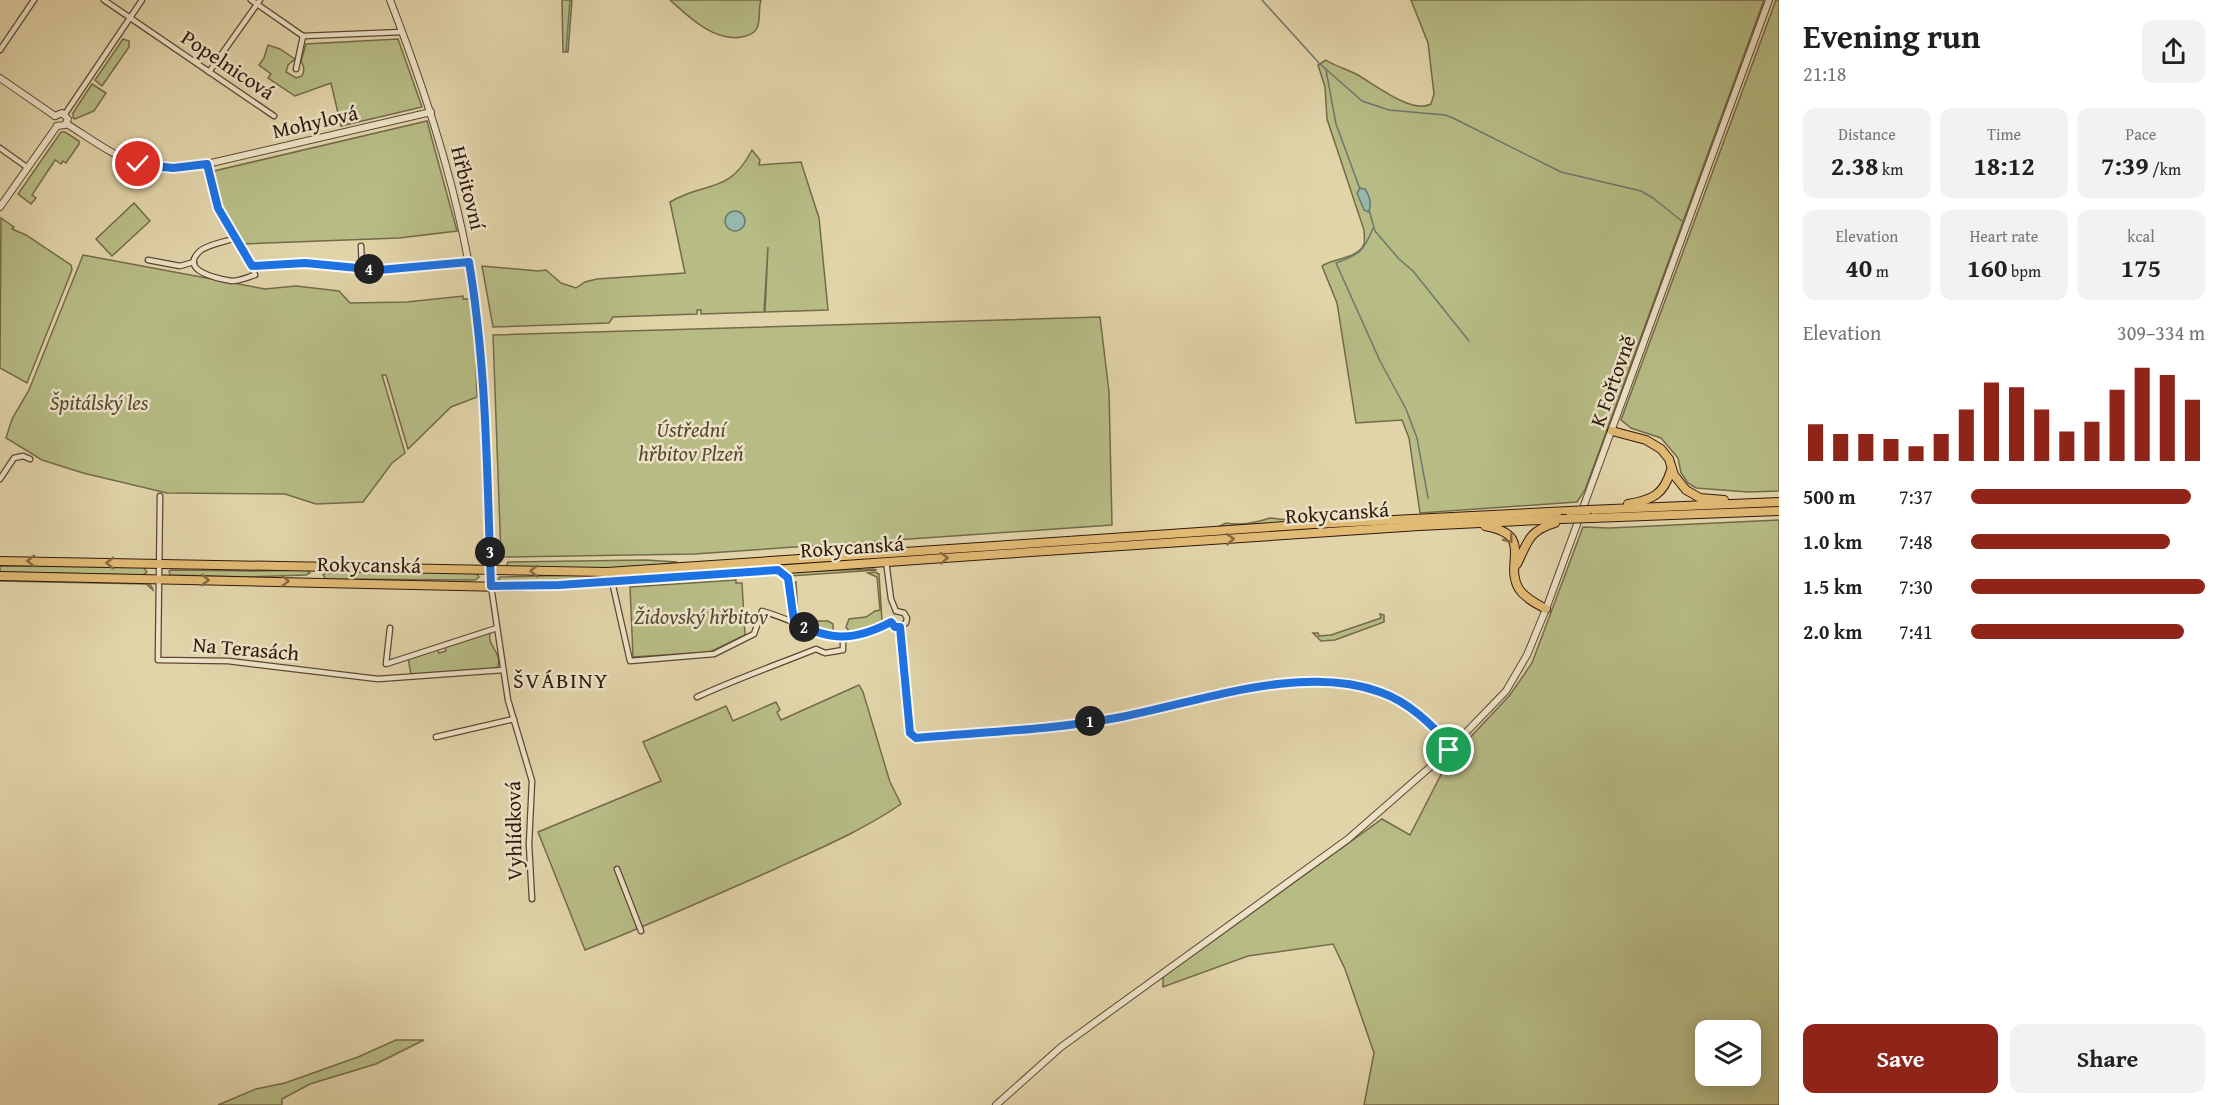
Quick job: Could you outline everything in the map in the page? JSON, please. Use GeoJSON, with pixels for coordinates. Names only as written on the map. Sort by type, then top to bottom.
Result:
{"type":"FeatureCollection","features":[{"type":"Feature","properties":{"kind":"highway"},"geometry":{"type":"LineString","coordinates":[[1612,431],[1656,445],[1667,456],[1671,470],[1686,490],[1700,498],[1754,503]]}},
{"type":"Feature","properties":{"kind":"highway"},"geometry":{"type":"LineString","coordinates":[[1590,514],[1654,497],[1664,488],[1671,470]]}},
{"type":"Feature","properties":{"kind":"highway"},"geometry":{"type":"LineString","coordinates":[[1417,519],[1570,515],[1779,502]]}},
{"type":"Feature","properties":{"kind":"highway"},"geometry":{"type":"LineString","coordinates":[[1590,514],[1779,511]]}},
{"type":"Feature","properties":{"kind":"highway"},"geometry":{"type":"LineString","coordinates":[[1515,579],[1516,567],[1529,538],[1542,528],[1570,515]]}},
{"type":"Feature","properties":{"kind":"highway"},"geometry":{"type":"LineString","coordinates":[[1417,519],[1471,523],[1561,520]]}},
{"type":"Feature","properties":{"kind":"highway","name":"Rokycanská"},"geometry":{"type":"LineString","coordinates":[[1009,545],[1417,519]]}},
{"type":"Feature","properties":{"kind":"highway","name":"Rokycanská"},"geometry":{"type":"LineString","coordinates":[[1002,554],[1417,519]]}},
{"type":"Feature","properties":{"kind":"highway"},"geometry":{"type":"LineString","coordinates":[[1471,523],[1500,530],[1511,538],[1515,548],[1515,579],[1524,595],[1546,609]]}},
{"type":"Feature","properties":{"kind":"main road","name":"Rokycanská"},"geometry":{"type":"LineString","coordinates":[[0,561],[490,571],[622,571],[1009,545]]}},
{"type":"Feature","properties":{"kind":"main road","name":"Rokycanská"},"geometry":{"type":"LineString","coordinates":[[0,576],[491,586],[559,585],[1002,554]]}},
{"type":"Feature","properties":{"kind":"street"},"geometry":{"type":"LineString","coordinates":[[0,50],[34,0]]}},
{"type":"Feature","properties":{"kind":"street","name":"Popelnicová"},"geometry":{"type":"LineString","coordinates":[[104,0],[274,116]]}},
{"type":"Feature","properties":{"kind":"street"},"geometry":{"type":"LineString","coordinates":[[65,114],[142,0]]}},
{"type":"Feature","properties":{"kind":"street"},"geometry":{"type":"LineString","coordinates":[[251,0],[258,2],[303,36],[402,32]]}},
{"type":"Feature","properties":{"kind":"street","name":"Hřbitovní"},"geometry":{"type":"LineString","coordinates":[[390,0],[431,112],[453,191],[469,262],[482,358],[491,586]]}},
{"type":"Feature","properties":{"kind":"street","name":"K Fořtovně"},"geometry":{"type":"LineString","coordinates":[[996,1105],[1061,1047],[1348,839],[1450,748],[1506,691],[1527,655],[1546,609],[1768,0]]}},
{"type":"Feature","properties":{"kind":"street"},"geometry":{"type":"LineString","coordinates":[[209,72],[258,2]]}},
{"type":"Feature","properties":{"kind":"street"},"geometry":{"type":"LineString","coordinates":[[296,69],[303,36]]}},
{"type":"Feature","properties":{"kind":"street"},"geometry":{"type":"LineString","coordinates":[[0,78],[55,116]]}},
{"type":"Feature","properties":{"kind":"street"},"geometry":{"type":"LineString","coordinates":[[60,112],[65,114],[68,119],[67,124],[56,127],[55,116],[60,112]]}},
{"type":"Feature","properties":{"kind":"street","name":"Mohylová"},"geometry":{"type":"LineString","coordinates":[[67,124],[117,157],[138,164],[173,168],[207,164],[431,112]]}},
{"type":"Feature","properties":{"kind":"street"},"geometry":{"type":"LineString","coordinates":[[0,207],[56,127]]}},
{"type":"Feature","properties":{"kind":"street"},"geometry":{"type":"LineString","coordinates":[[0,148],[28,168]]}},
{"type":"Feature","properties":{"kind":"street"},"geometry":{"type":"LineString","coordinates":[[194,262],[197,271],[202,274],[233,281],[255,275],[218,208],[207,164]]}},
{"type":"Feature","properties":{"kind":"street"},"geometry":{"type":"LineString","coordinates":[[148,260],[180,266],[194,262],[202,249],[236,238]]}},
{"type":"Feature","properties":{"kind":"street"},"geometry":{"type":"LineString","coordinates":[[361,246],[362,268]]}},
{"type":"Feature","properties":{"kind":"street"},"geometry":{"type":"LineString","coordinates":[[252,266],[305,263],[395,270],[469,262]]}},
{"type":"Feature","properties":{"kind":"street"},"geometry":{"type":"LineString","coordinates":[[1,475],[14,458],[23,456],[30,459]]}},
{"type":"Feature","properties":{"kind":"street"},"geometry":{"type":"LineString","coordinates":[[159,579],[160,496]]}},
{"type":"Feature","properties":{"kind":"street"},"geometry":{"type":"LineString","coordinates":[[884,552],[891,599],[896,611]]}},
{"type":"Feature","properties":{"kind":"street"},"geometry":{"type":"LineString","coordinates":[[778,570],[788,578],[794,621]]}},
{"type":"Feature","properties":{"kind":"street","name":"Na Terasách"},"geometry":{"type":"LineString","coordinates":[[159,579],[158,660],[228,661],[378,679],[503,670]]}},
{"type":"Feature","properties":{"kind":"street","name":"Vyhlídková"},"geometry":{"type":"LineString","coordinates":[[491,586],[503,670],[532,781],[529,844],[532,898]]}},
{"type":"Feature","properties":{"kind":"street"},"geometry":{"type":"LineString","coordinates":[[613,586],[630,661],[714,654],[754,634],[762,611],[794,621],[817,633],[843,638],[862,634],[891,622]]}},
{"type":"Feature","properties":{"kind":"street"},"geometry":{"type":"LineString","coordinates":[[896,611],[904,613],[907,620],[900,627]]}},
{"type":"Feature","properties":{"kind":"street"},"geometry":{"type":"LineString","coordinates":[[896,611],[891,616],[891,622],[895,627],[900,627]]}},
{"type":"Feature","properties":{"kind":"street"},"geometry":{"type":"LineString","coordinates":[[900,627],[910,733],[916,738],[1116,718],[1266,686],[1337,682],[1380,692],[1404,703],[1434,727],[1450,748]]}},
{"type":"Feature","properties":{"kind":"street"},"geometry":{"type":"LineString","coordinates":[[390,628],[386,664],[497,628]]}},
{"type":"Feature","properties":{"kind":"street"},"geometry":{"type":"LineString","coordinates":[[697,697],[816,649],[825,653],[843,650],[843,638]]}},
{"type":"Feature","properties":{"kind":"street"},"geometry":{"type":"LineString","coordinates":[[436,737],[514,719]]}},
{"type":"Feature","properties":{"kind":"street"},"geometry":{"type":"LineString","coordinates":[[617,868],[641,931]]}},
{"type":"Feature","properties":{"kind":"green space"},"geometry":{"type":"Polygon","coordinates":[[[562,0],[572,0],[568,52],[563,52],[562,0]]]}},
{"type":"Feature","properties":{"kind":"green space"},"geometry":{"type":"Polygon","coordinates":[[[670,0],[761,0],[758,25],[754,32],[746,36],[732,38],[722,36],[703,27],[670,0]]]}},
{"type":"Feature","properties":{"kind":"green space"},"geometry":{"type":"Polygon","coordinates":[[[1411,0],[1764,0],[1585,490],[1577,502],[1420,513],[1409,438],[1402,420],[1356,423],[1337,303],[1322,266],[1361,249],[1364,243],[1364,230],[1327,119],[1325,87],[1318,65],[1326,60],[1356,74],[1403,102],[1423,106],[1431,104],[1434,94],[1428,43],[1411,0]]]}},
{"type":"Feature","properties":{"kind":"green space"},"geometry":{"type":"Polygon","coordinates":[[[1776,0],[1779,0],[1779,491],[1748,492],[1696,488],[1688,483],[1681,473],[1678,458],[1661,438],[1631,428],[1621,420],[1776,0]]]}},
{"type":"Feature","properties":{"kind":"green space"},"geometry":{"type":"Polygon","coordinates":[[[123,39],[129,41],[129,47],[102,86],[95,80],[123,39]]]}},
{"type":"Feature","properties":{"kind":"green space"},"geometry":{"type":"Polygon","coordinates":[[[398,39],[422,107],[341,126],[331,83],[295,96],[268,78],[271,74],[259,65],[268,45],[280,49],[295,59],[288,65],[286,72],[296,78],[303,74],[304,68],[301,61],[306,44],[398,39]]]}},
{"type":"Feature","properties":{"kind":"green space"},"geometry":{"type":"Polygon","coordinates":[[[92,84],[106,93],[94,111],[73,118],[73,113],[92,84]]]}},
{"type":"Feature","properties":{"kind":"green space"},"geometry":{"type":"Polygon","coordinates":[[[427,121],[457,231],[399,238],[244,244],[228,219],[214,188],[214,171],[427,121]]]}},
{"type":"Feature","properties":{"kind":"green space"},"geometry":{"type":"Polygon","coordinates":[[[61,132],[79,141],[79,144],[66,163],[63,161],[61,164],[55,160],[32,195],[36,198],[31,204],[18,194],[61,132]]]}},
{"type":"Feature","properties":{"kind":"green space"},"geometry":{"type":"Polygon","coordinates":[[[752,150],[760,160],[759,165],[801,162],[819,218],[828,310],[765,312],[768,247],[764,312],[701,314],[701,310],[697,310],[697,314],[613,317],[609,323],[493,327],[482,266],[546,270],[561,283],[576,288],[585,282],[597,279],[685,273],[670,202],[683,195],[725,181],[743,165],[752,150]]]}},
{"type":"Feature","properties":{"kind":"green space"},"geometry":{"type":"Polygon","coordinates":[[[134,203],[150,221],[112,256],[96,239],[134,203]]]}},
{"type":"Feature","properties":{"kind":"green space"},"geometry":{"type":"Polygon","coordinates":[[[1,218],[14,227],[12,229],[26,235],[71,265],[72,270],[27,383],[0,368],[1,218]]]}},
{"type":"Feature","properties":{"kind":"green space","name":"Špitálský les"},"geometry":{"type":"Polygon","coordinates":[[[83,255],[265,289],[296,286],[339,291],[350,303],[407,302],[463,296],[463,299],[470,299],[475,334],[477,397],[451,407],[408,449],[386,375],[382,375],[405,453],[392,463],[363,502],[316,504],[285,494],[167,493],[83,473],[42,460],[6,438],[12,419],[29,390],[83,255]]]}},
{"type":"Feature","properties":{"kind":"green space","name":"Ústřední hřbitov Plzeň"},"geometry":{"type":"Polygon","coordinates":[[[1100,317],[1109,392],[1112,525],[694,554],[501,557],[493,335],[1100,317]]]}},
{"type":"Feature","properties":{"kind":"green space"},"geometry":{"type":"Polygon","coordinates":[[[1270,518],[1288,520],[1288,523],[1218,527],[1226,523],[1248,524],[1270,518]]]}},
{"type":"Feature","properties":{"kind":"green space"},"geometry":{"type":"Polygon","coordinates":[[[1779,520],[1779,1105],[1364,1105],[1374,1053],[1345,969],[1333,944],[1248,956],[1163,987],[1163,977],[1382,819],[1410,835],[1448,761],[1510,695],[1532,663],[1583,527],[1610,528],[1779,520]]]}},
{"type":"Feature","properties":{"kind":"green space"},"geometry":{"type":"Polygon","coordinates":[[[1333,528],[894,558],[965,551],[1333,528]]]}},
{"type":"Feature","properties":{"kind":"green space"},"geometry":{"type":"Polygon","coordinates":[[[874,557],[876,559],[545,582],[503,582],[498,579],[500,577],[625,574],[874,557]]]}},
{"type":"Feature","properties":{"kind":"green space"},"geometry":{"type":"Polygon","coordinates":[[[646,560],[677,562],[614,569],[506,567],[508,562],[646,560]]]}},
{"type":"Feature","properties":{"kind":"green space"},"geometry":{"type":"Polygon","coordinates":[[[0,566],[143,567],[147,572],[143,575],[0,572],[0,566]]]}},
{"type":"Feature","properties":{"kind":"green space"},"geometry":{"type":"Polygon","coordinates":[[[171,570],[307,570],[310,573],[250,577],[170,575],[171,570]]]}},
{"type":"Feature","properties":{"kind":"green space"},"geometry":{"type":"Polygon","coordinates":[[[877,570],[790,576],[787,572],[877,570]]]}},
{"type":"Feature","properties":{"kind":"green space"},"geometry":{"type":"Polygon","coordinates":[[[386,571],[476,573],[479,577],[475,580],[326,579],[323,575],[326,573],[386,571]]]}},
{"type":"Feature","properties":{"kind":"green space"},"geometry":{"type":"Polygon","coordinates":[[[868,573],[879,574],[882,621],[861,632],[850,632],[846,627],[849,619],[866,617],[880,610],[877,577],[868,573]]]}},
{"type":"Feature","properties":{"kind":"green space"},"geometry":{"type":"Polygon","coordinates":[[[0,579],[145,581],[153,590],[146,584],[0,581],[0,579]]]}},
{"type":"Feature","properties":{"kind":"green space","name":"Židovský hřbitov"},"geometry":{"type":"Polygon","coordinates":[[[736,580],[736,583],[742,583],[745,635],[710,652],[633,657],[630,587],[736,580]]]}},
{"type":"Feature","properties":{"kind":"green space"},"geometry":{"type":"Polygon","coordinates":[[[796,582],[798,614],[792,583],[796,582]]]}},
{"type":"Feature","properties":{"kind":"green space"},"geometry":{"type":"Polygon","coordinates":[[[1380,614],[1384,615],[1384,622],[1335,640],[1321,641],[1313,633],[1318,633],[1319,636],[1331,635],[1381,618],[1380,614]]]}},
{"type":"Feature","properties":{"kind":"green space"},"geometry":{"type":"Polygon","coordinates":[[[798,616],[812,621],[828,621],[833,624],[833,632],[799,620],[798,616]]]}},
{"type":"Feature","properties":{"kind":"green space"},"geometry":{"type":"Polygon","coordinates":[[[490,633],[491,643],[497,654],[499,663],[497,669],[411,675],[408,658],[437,649],[439,653],[446,651],[445,646],[490,633]]]}},
{"type":"Feature","properties":{"kind":"green space"},"geometry":{"type":"Polygon","coordinates":[[[859,685],[890,782],[901,804],[871,823],[823,847],[680,911],[585,950],[538,832],[661,781],[643,742],[726,706],[733,721],[776,702],[781,720],[859,685]]]}},
{"type":"Feature","properties":{"kind":"green space"},"geometry":{"type":"Polygon","coordinates":[[[396,1040],[424,1040],[376,1064],[310,1084],[282,1099],[282,1105],[218,1105],[256,1089],[285,1083],[358,1057],[396,1040]]]}},
{"type":"Feature","properties":{"kind":"water"},"geometry":{"type":"Polygon","coordinates":[[[1360,188],[1365,189],[1369,197],[1369,212],[1364,210],[1357,193],[1360,188]]]}},
{"type":"Feature","properties":{"kind":"water"},"geometry":{"type":"Polygon","coordinates":[[[735,211],[742,214],[745,221],[742,228],[735,231],[728,228],[725,221],[728,214],[735,211]]]}},
{"type":"Feature","properties":{"kind":"waterway"},"geometry":{"type":"LineString","coordinates":[[566,51],[570,0]]}},
{"type":"Feature","properties":{"kind":"waterway"},"geometry":{"type":"LineString","coordinates":[[1262,0],[1319,63],[1362,101],[1389,110],[1445,115],[1453,118],[1561,172],[1641,191],[1683,222]]}},
{"type":"Feature","properties":{"kind":"waterway"},"geometry":{"type":"LineString","coordinates":[[1326,70],[1336,124],[1360,189]]}},
{"type":"Feature","properties":{"kind":"waterway"},"geometry":{"type":"LineString","coordinates":[[1369,210],[1375,231],[1399,259],[1413,271],[1469,341]]}},
{"type":"Feature","properties":{"kind":"waterway"},"geometry":{"type":"LineString","coordinates":[[1373,228],[1360,251],[1336,263],[1380,361],[1406,409],[1417,438],[1428,498]]}},
{"type":"Feature","properties":{"kind":"district","name":"ŠVÁBINY"},"geometry":{"type":"Point","coordinates":[561,680]}},
{"type":"Feature","properties":{"kind":"route"},"geometry":{"type":"LineString","coordinates":[[138,164],[173,168],[207,164],[218,208],[252,266],[305,263],[379,270],[469,262],[483,375],[491,586],[559,585],[778,570],[788,578],[794,621],[804,627],[830,637],[843,638],[862,634],[891,622],[895,627],[900,627],[910,733],[916,738],[1116,718],[1266,686],[1337,682],[1380,692],[1404,703],[1434,727],[1452,747],[1449,750]]}}]}
